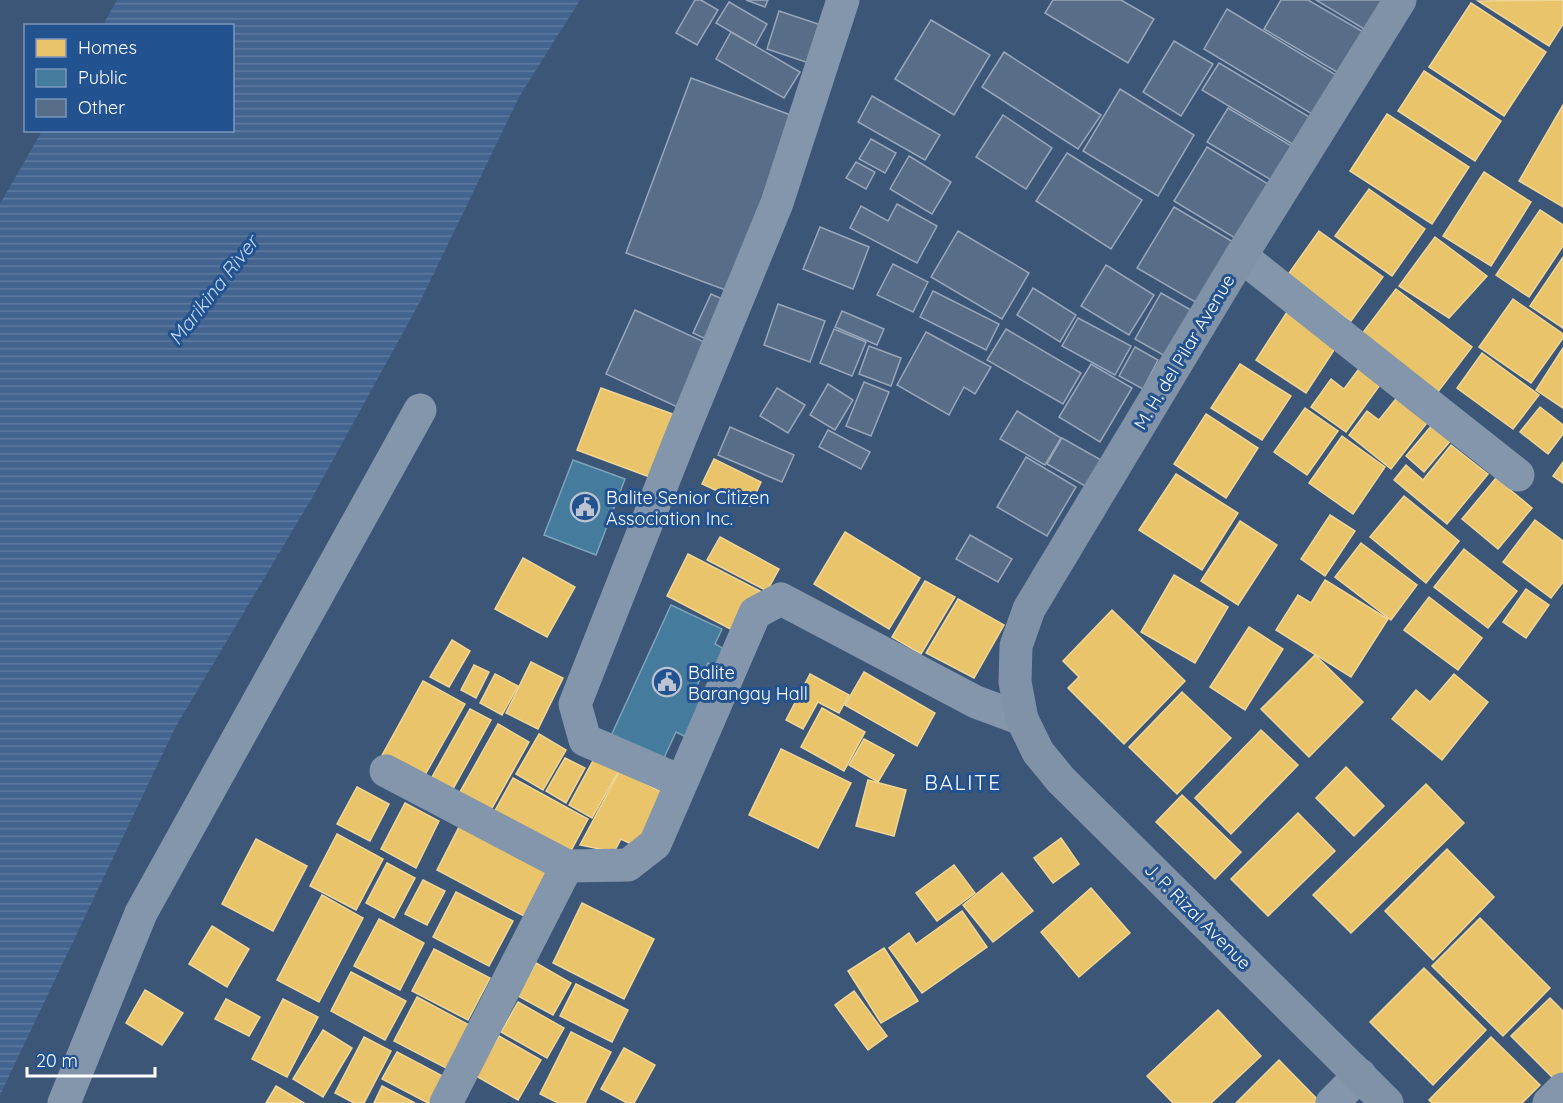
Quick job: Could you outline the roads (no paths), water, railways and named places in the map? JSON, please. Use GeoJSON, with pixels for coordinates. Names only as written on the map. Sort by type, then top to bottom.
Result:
{"type":"FeatureCollection","features":[{"type":"Feature","properties":{"kind":"main road","name":"M. H. del Pilar Avenue"},"geometry":{"type":"LineString","coordinates":[[1022,719],[1015,682],[1016,646],[1029,609],[1241,256],[1400,0]]}},
{"type":"Feature","properties":{"kind":"main road","name":"J. P. Rizal Avenue"},"geometry":{"type":"LineString","coordinates":[[1022,719],[1038,752],[1061,780],[1387,1103]]}},
{"type":"Feature","properties":{"kind":"street"},"geometry":{"type":"LineString","coordinates":[[681,781],[585,740],[575,704],[681,434],[777,203],[843,0]]}},
{"type":"Feature","properties":{"kind":"street"},"geometry":{"type":"LineString","coordinates":[[1241,256],[1518,475]]}},
{"type":"Feature","properties":{"kind":"street"},"geometry":{"type":"LineString","coordinates":[[64,1103],[141,914],[420,410]]}},
{"type":"Feature","properties":{"kind":"street"},"geometry":{"type":"LineString","coordinates":[[386,771],[567,866],[628,865],[654,844],[754,613],[781,599],[976,702],[1022,719]]}},
{"type":"Feature","properties":{"kind":"street"},"geometry":{"type":"LineString","coordinates":[[446,1103],[567,866]]}},
{"type":"Feature","properties":{"kind":"street"},"geometry":{"type":"LineString","coordinates":[[1332,1103],[1360,1075]]}},
{"type":"Feature","properties":{"kind":"street"},"geometry":{"type":"LineString","coordinates":[[1549,1103],[1563,1089]]}},
{"type":"Feature","properties":{"kind":"water","name":"Marikina River"},"geometry":{"type":"Polygon","coordinates":[[[117,0],[580,0],[519,97],[421,300],[312,498],[175,728],[0,1095],[0,204],[41,132],[234,132],[234,24],[104,24],[117,0]]]}},
{"type":"Feature","properties":{"kind":"place","name":"Balite Senior Citizen Association Inc."},"geometry":{"type":"Point","coordinates":[585,507]}},
{"type":"Feature","properties":{"kind":"place","name":"Balite Barangay Hall"},"geometry":{"type":"Point","coordinates":[667,682]}},
{"type":"Feature","properties":{"kind":"district","name":"BALITE"},"geometry":{"type":"Point","coordinates":[963,782]}}]}
